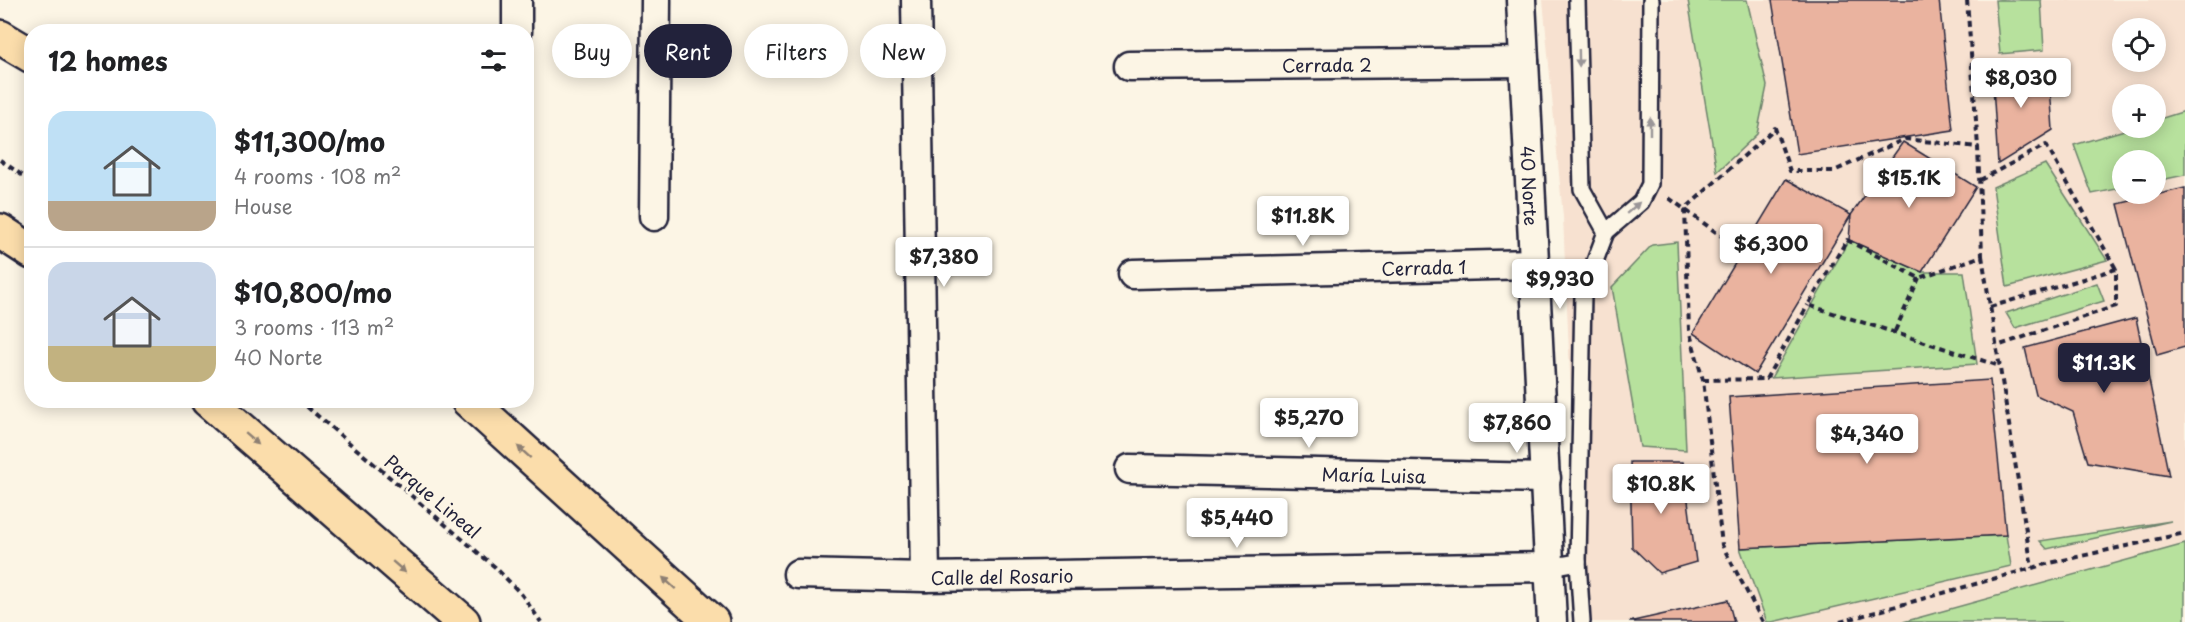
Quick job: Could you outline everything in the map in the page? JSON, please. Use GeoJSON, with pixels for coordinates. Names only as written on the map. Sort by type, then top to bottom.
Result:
{"type":"FeatureCollection","features":[{"type":"Feature","properties":{"kind":"highway"},"geometry":{"type":"LineString","coordinates":[[0,37],[24,51]]}},
{"type":"Feature","properties":{"kind":"highway"},"geometry":{"type":"LineString","coordinates":[[0,231],[24,247]]}},
{"type":"Feature","properties":{"kind":"highway"},"geometry":{"type":"LineString","coordinates":[[217,408],[463,622]]}},
{"type":"Feature","properties":{"kind":"highway"},"geometry":{"type":"LineString","coordinates":[[477,408],[712,622]]}},
{"type":"Feature","properties":{"kind":"street"},"geometry":{"type":"LineString","coordinates":[[517,0],[517,24]]}},
{"type":"Feature","properties":{"kind":"street"},"geometry":{"type":"LineString","coordinates":[[654,216],[656,0]]}},
{"type":"Feature","properties":{"kind":"street","name":"Calle del Rosario"},"geometry":{"type":"LineString","coordinates":[[916,0],[925,577],[1550,567]]}},
{"type":"Feature","properties":{"kind":"street","name":"40 Norte"},"geometry":{"type":"LineString","coordinates":[[1521,0],[1552,622]]}},
{"type":"Feature","properties":{"kind":"street","name":"Cerrada 2"},"geometry":{"type":"LineString","coordinates":[[1129,66],[1524,62]]}},
{"type":"Feature","properties":{"kind":"street","name":"Cerrada 1"},"geometry":{"type":"LineString","coordinates":[[1133,274],[1535,264]]}},
{"type":"Feature","properties":{"kind":"street","name":"María Luisa"},"geometry":{"type":"LineString","coordinates":[[1130,469],[1546,478]]}},
{"type":"Feature","properties":{"kind":"street"},"geometry":{"type":"LineString","coordinates":[[798,574],[925,577]]}},
{"type":"Feature","properties":{"kind":"lane"},"geometry":{"type":"LineString","coordinates":[[1577,0],[1582,189],[1606,232]]}},
{"type":"Feature","properties":{"kind":"lane"},"geometry":{"type":"LineString","coordinates":[[1582,622],[1578,562],[1583,293],[1606,232],[1641,202],[1650,184],[1651,0]]}},
{"type":"Feature","properties":{"kind":"lane"},"geometry":{"type":"LineString","coordinates":[[1550,567],[1578,562]]}},
{"type":"Feature","properties":{"kind":"path"},"geometry":{"type":"LineString","coordinates":[[1967,0],[1980,180],[1982,256],[2032,568]]}},
{"type":"Feature","properties":{"kind":"path"},"geometry":{"type":"LineString","coordinates":[[1763,622],[1722,545],[1703,380],[1689,330],[1685,209],[1775,128],[1790,171],[1834,171],[1905,139],[1978,147]]}},
{"type":"Feature","properties":{"kind":"path"},"geometry":{"type":"LineString","coordinates":[[1980,180],[2046,146],[2116,269],[2116,306],[1996,346]]}},
{"type":"Feature","properties":{"kind":"path"},"geometry":{"type":"LineString","coordinates":[[0,160],[24,176]]}},
{"type":"Feature","properties":{"kind":"path"},"geometry":{"type":"LineString","coordinates":[[1650,184],[1724,238]]}},
{"type":"Feature","properties":{"kind":"path"},"geometry":{"type":"LineString","coordinates":[[1703,380],[1766,379],[1847,240],[1919,278]]}},
{"type":"Feature","properties":{"kind":"path"},"geometry":{"type":"LineString","coordinates":[[1895,331],[1919,278],[1982,256]]}},
{"type":"Feature","properties":{"kind":"path"},"geometry":{"type":"LineString","coordinates":[[1990,307],[2116,269]]}},
{"type":"Feature","properties":{"kind":"path"},"geometry":{"type":"LineString","coordinates":[[1808,305],[2000,366]]}},
{"type":"Feature","properties":{"kind":"path","name":"Parque Lineal"},"geometry":{"type":"LineString","coordinates":[[308,408],[495,567],[522,595],[541,622]]}},
{"type":"Feature","properties":{"kind":"path"},"geometry":{"type":"LineString","coordinates":[[1840,622],[2032,568],[2185,533]]}},
{"type":"Feature","properties":{"kind":"shaded area"},"geometry":{"type":"Polygon","coordinates":[[[1543,0],[2185,0],[2185,622],[1581,622],[1563,217],[1543,0]]]}},
{"type":"Feature","properties":{"kind":"green space"},"geometry":{"type":"Polygon","coordinates":[[[1688,0],[1747,0],[1767,86],[1757,134],[1717,172],[1688,0]]]}},
{"type":"Feature","properties":{"kind":"green space"},"geometry":{"type":"Polygon","coordinates":[[[1995,0],[2041,0],[2044,50],[2000,54],[1995,0]]]}},
{"type":"Feature","properties":{"kind":"green space"},"geometry":{"type":"Polygon","coordinates":[[[2185,111],[2185,175],[2166,179],[2166,150],[2112,150],[2112,190],[2092,194],[2074,145],[2112,134],[2112,138],[2166,138],[2166,117],[2185,111]]]}},
{"type":"Feature","properties":{"kind":"green space"},"geometry":{"type":"Polygon","coordinates":[[[2045,164],[2107,260],[2007,287],[1993,187],[2045,164]]]}},
{"type":"Feature","properties":{"kind":"green space"},"geometry":{"type":"Polygon","coordinates":[[[1849,240],[1922,272],[1964,272],[1977,364],[1771,378],[1849,240]]]}},
{"type":"Feature","properties":{"kind":"green space"},"geometry":{"type":"Polygon","coordinates":[[[1677,242],[1686,450],[1640,447],[1612,287],[1652,245],[1677,242]]]}},
{"type":"Feature","properties":{"kind":"green space"},"geometry":{"type":"Polygon","coordinates":[[[2097,283],[2104,301],[2015,328],[2006,313],[2097,283]]]}},
{"type":"Feature","properties":{"kind":"green space"},"geometry":{"type":"Polygon","coordinates":[[[2171,521],[2047,549],[2040,541],[2171,521]]]}},
{"type":"Feature","properties":{"kind":"green space"},"geometry":{"type":"Polygon","coordinates":[[[2006,535],[2011,566],[1772,622],[1767,622],[1740,548],[2006,535]]]}},
{"type":"Feature","properties":{"kind":"green space"},"geometry":{"type":"Polygon","coordinates":[[[2185,544],[2185,622],[1903,622],[2185,544]]]}},
{"type":"Feature","properties":{"kind":"building"},"geometry":{"type":"Polygon","coordinates":[[[1772,0],[1939,0],[1953,130],[1797,154],[1772,0]]]}},
{"type":"Feature","properties":{"kind":"building"},"geometry":{"type":"Polygon","coordinates":[[[1992,70],[2049,71],[2053,130],[1998,164],[1992,70]]]}},
{"type":"Feature","properties":{"kind":"building"},"geometry":{"type":"Polygon","coordinates":[[[1903,142],[1976,187],[1922,272],[1849,240],[1851,215],[1903,142]]]}},
{"type":"Feature","properties":{"kind":"building"},"geometry":{"type":"Polygon","coordinates":[[[1786,179],[1851,215],[1755,374],[1693,333],[1786,179]]]}},
{"type":"Feature","properties":{"kind":"building"},"geometry":{"type":"Polygon","coordinates":[[[2185,188],[2185,347],[2157,355],[2118,204],[2166,204],[2166,193],[2185,188]]]}},
{"type":"Feature","properties":{"kind":"building"},"geometry":{"type":"Polygon","coordinates":[[[2136,318],[2169,476],[2088,462],[2073,412],[2036,395],[2025,348],[2136,318]]]}},
{"type":"Feature","properties":{"kind":"building"},"geometry":{"type":"Polygon","coordinates":[[[1990,380],[2006,535],[1740,548],[1729,397],[1990,380]]]}},
{"type":"Feature","properties":{"kind":"building"},"geometry":{"type":"Polygon","coordinates":[[[1630,462],[1683,462],[1696,562],[1659,573],[1632,547],[1630,462]]]}},
{"type":"Feature","properties":{"kind":"building"},"geometry":{"type":"Polygon","coordinates":[[[1728,600],[1734,622],[1629,622],[1728,600]]]}}]}
